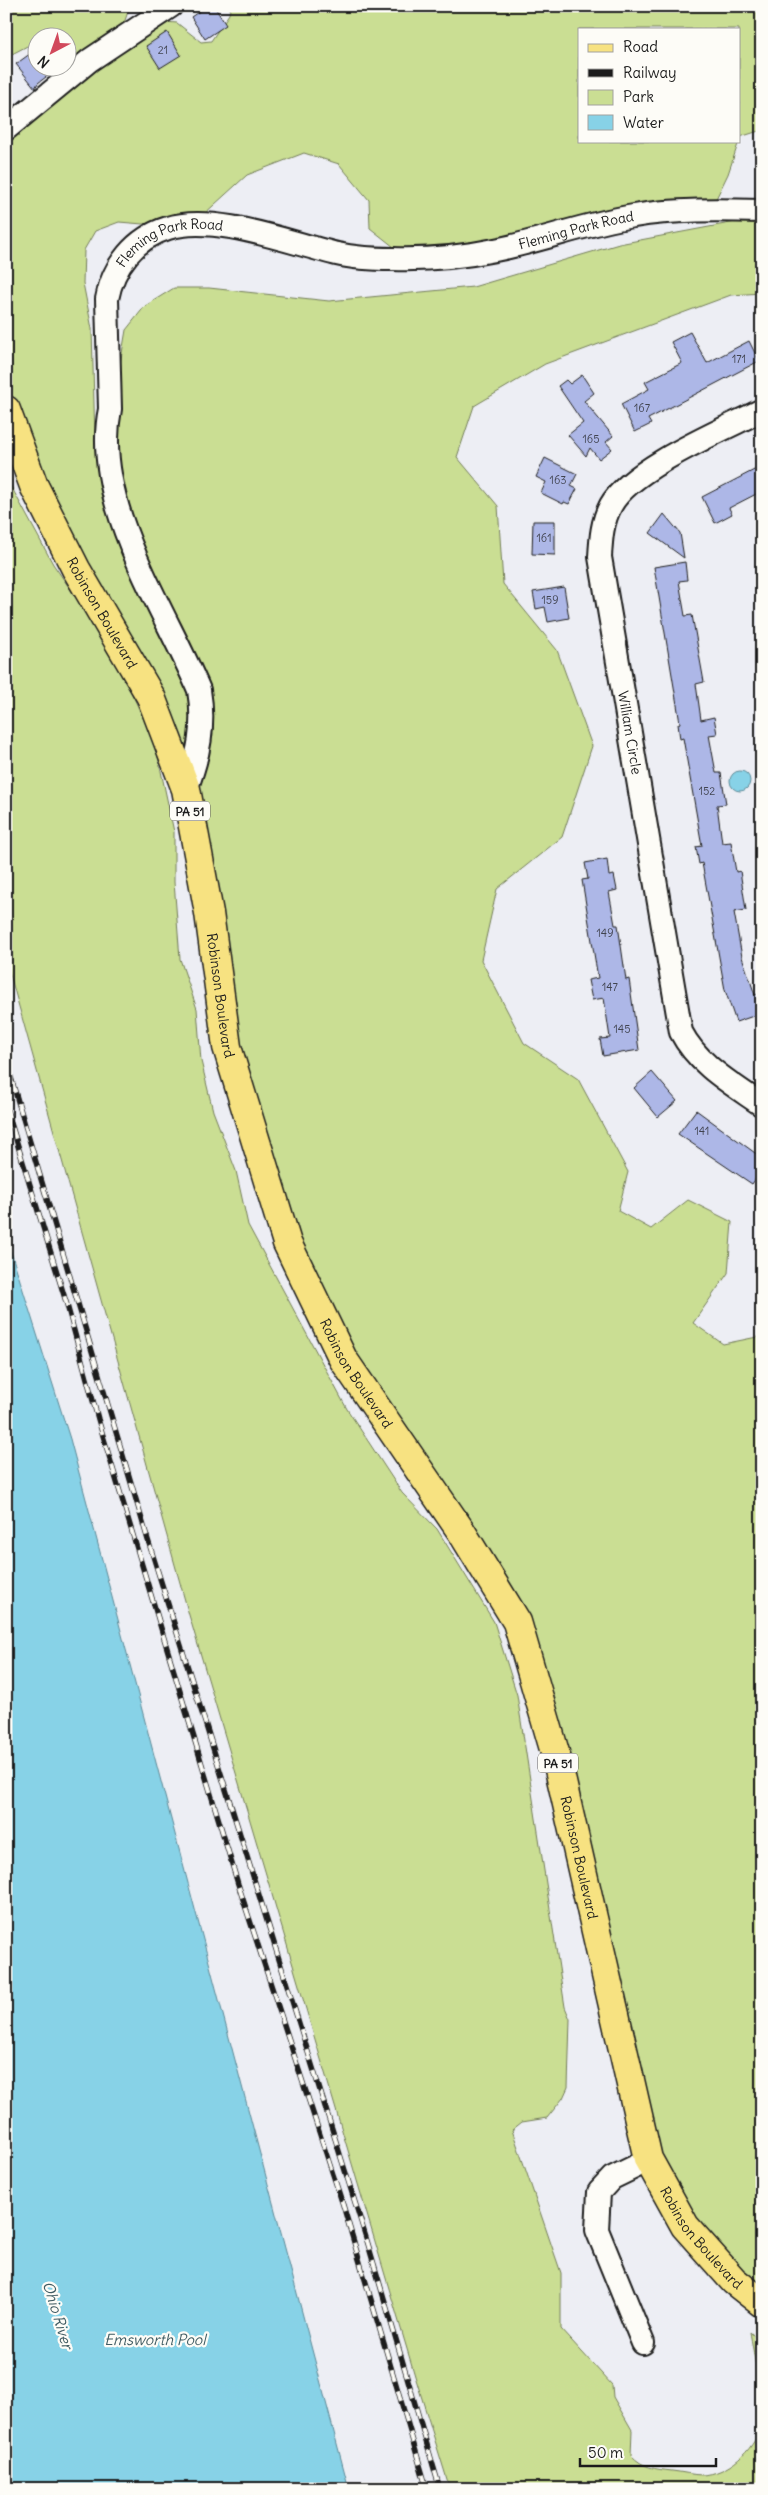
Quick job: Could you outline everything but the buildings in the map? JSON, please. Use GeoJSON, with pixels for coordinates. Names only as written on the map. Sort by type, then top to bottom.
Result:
{"type":"FeatureCollection","features":[{"type":"Feature","properties":{"kind":"main road","name":"Robinson Boulevard"},"geometry":{"type":"LineString","coordinates":[[6,410],[43,503],[76,569],[151,697],[186,789],[209,913],[227,1048],[287,1243],[343,1359],[461,1531],[517,1622],[556,1756],[649,2160],[685,2226],[734,2281],[762,2303]]}},
{"type":"Feature","properties":{"kind":"street"},"geometry":{"type":"LineString","coordinates":[[6,128],[90,60],[171,6]]}},
{"type":"Feature","properties":{"kind":"street","name":"Fleming Park Road"},"geometry":{"type":"LineString","coordinates":[[186,789],[194,768],[202,733],[202,711],[199,690],[133,552],[116,495],[107,455],[106,427],[110,409],[107,298],[111,281],[119,264],[129,253],[148,237],[168,228],[191,224],[224,226],[340,255],[392,259],[440,258],[494,250],[634,216],[726,210],[762,212]]}},
{"type":"Feature","properties":{"kind":"street","name":"William Circle"},"geometry":{"type":"LineString","coordinates":[[762,410],[650,468],[627,484],[611,505],[602,530],[600,557],[681,1032],[689,1047],[700,1060],[762,1105]]}},
{"type":"Feature","properties":{"kind":"street"},"geometry":{"type":"LineString","coordinates":[[644,2343],[597,2230],[599,2192],[612,2178],[649,2160]]}},
{"type":"Feature","properties":{"kind":"green space"},"geometry":{"type":"Polygon","coordinates":[[[14,6],[130,6],[123,26],[78,59],[78,28],[28,28],[28,46],[12,54],[6,52],[6,25],[14,6]]]}},
{"type":"Feature","properties":{"kind":"green space"},"geometry":{"type":"Polygon","coordinates":[[[231,6],[762,6],[762,130],[740,137],[740,28],[578,28],[578,142],[739,142],[728,174],[711,209],[438,255],[394,247],[370,228],[369,200],[339,164],[304,153],[247,175],[203,215],[167,226],[119,222],[95,231],[84,250],[83,283],[92,329],[95,442],[130,551],[197,690],[191,746],[182,750],[6,404],[6,140],[13,127],[153,21],[177,23],[201,42],[211,41],[229,14],[231,6]]]}},
{"type":"Feature","properties":{"kind":"green space"},"geometry":{"type":"Polygon","coordinates":[[[762,217],[762,293],[731,295],[545,364],[474,406],[457,457],[498,506],[503,584],[557,650],[592,746],[562,837],[497,889],[481,960],[524,1043],[578,1079],[628,1172],[618,1211],[651,1229],[688,1200],[732,1222],[728,1273],[693,1323],[723,1344],[762,1336],[762,2297],[738,2278],[653,2156],[527,1623],[347,1355],[291,1241],[233,1047],[188,788],[204,711],[134,550],[109,428],[126,330],[145,306],[174,288],[209,288],[329,301],[473,287],[619,244],[762,217]]]}},
{"type":"Feature","properties":{"kind":"green space"},"geometry":{"type":"Polygon","coordinates":[[[6,477],[53,564],[110,647],[155,743],[174,832],[174,882],[180,959],[197,1009],[201,1061],[213,1111],[236,1171],[248,1225],[347,1409],[402,1493],[437,1529],[494,1622],[517,1695],[565,2007],[570,2019],[568,2087],[563,2098],[547,2118],[522,2122],[512,2130],[561,2273],[561,2329],[612,2385],[613,2397],[632,2430],[631,2455],[640,2463],[650,2467],[695,2475],[712,2474],[730,2466],[746,2452],[757,2436],[762,2419],[762,2489],[450,2489],[189,1615],[6,960],[6,477]]]}},
{"type":"Feature","properties":{"kind":"green space"},"geometry":{"type":"Polygon","coordinates":[[[750,2332],[762,2343],[762,2419],[756,2366],[750,2332]]]}},
{"type":"Feature","properties":{"kind":"water"},"geometry":{"type":"Polygon","coordinates":[[[740,771],[747,774],[750,781],[747,788],[740,791],[733,788],[730,781],[733,774],[740,771]]]}},
{"type":"Feature","properties":{"kind":"water","name":"Emsworth Pool"},"geometry":{"type":"Polygon","coordinates":[[[6,1236],[70,1439],[349,2489],[6,2489],[6,1236]]]}},
{"type":"Feature","properties":{"kind":"railway"},"geometry":{"type":"LineString","coordinates":[[6,1061],[148,1540],[368,2244],[440,2489]]}},
{"type":"Feature","properties":{"kind":"railway"},"geometry":{"type":"LineString","coordinates":[[6,1107],[67,1305],[98,1419],[238,1884],[343,2205],[427,2489]]}},
{"type":"Feature","properties":{"kind":"water label","name":"Ohio River"},"geometry":{"type":"Point","coordinates":[58,2315]}}]}
